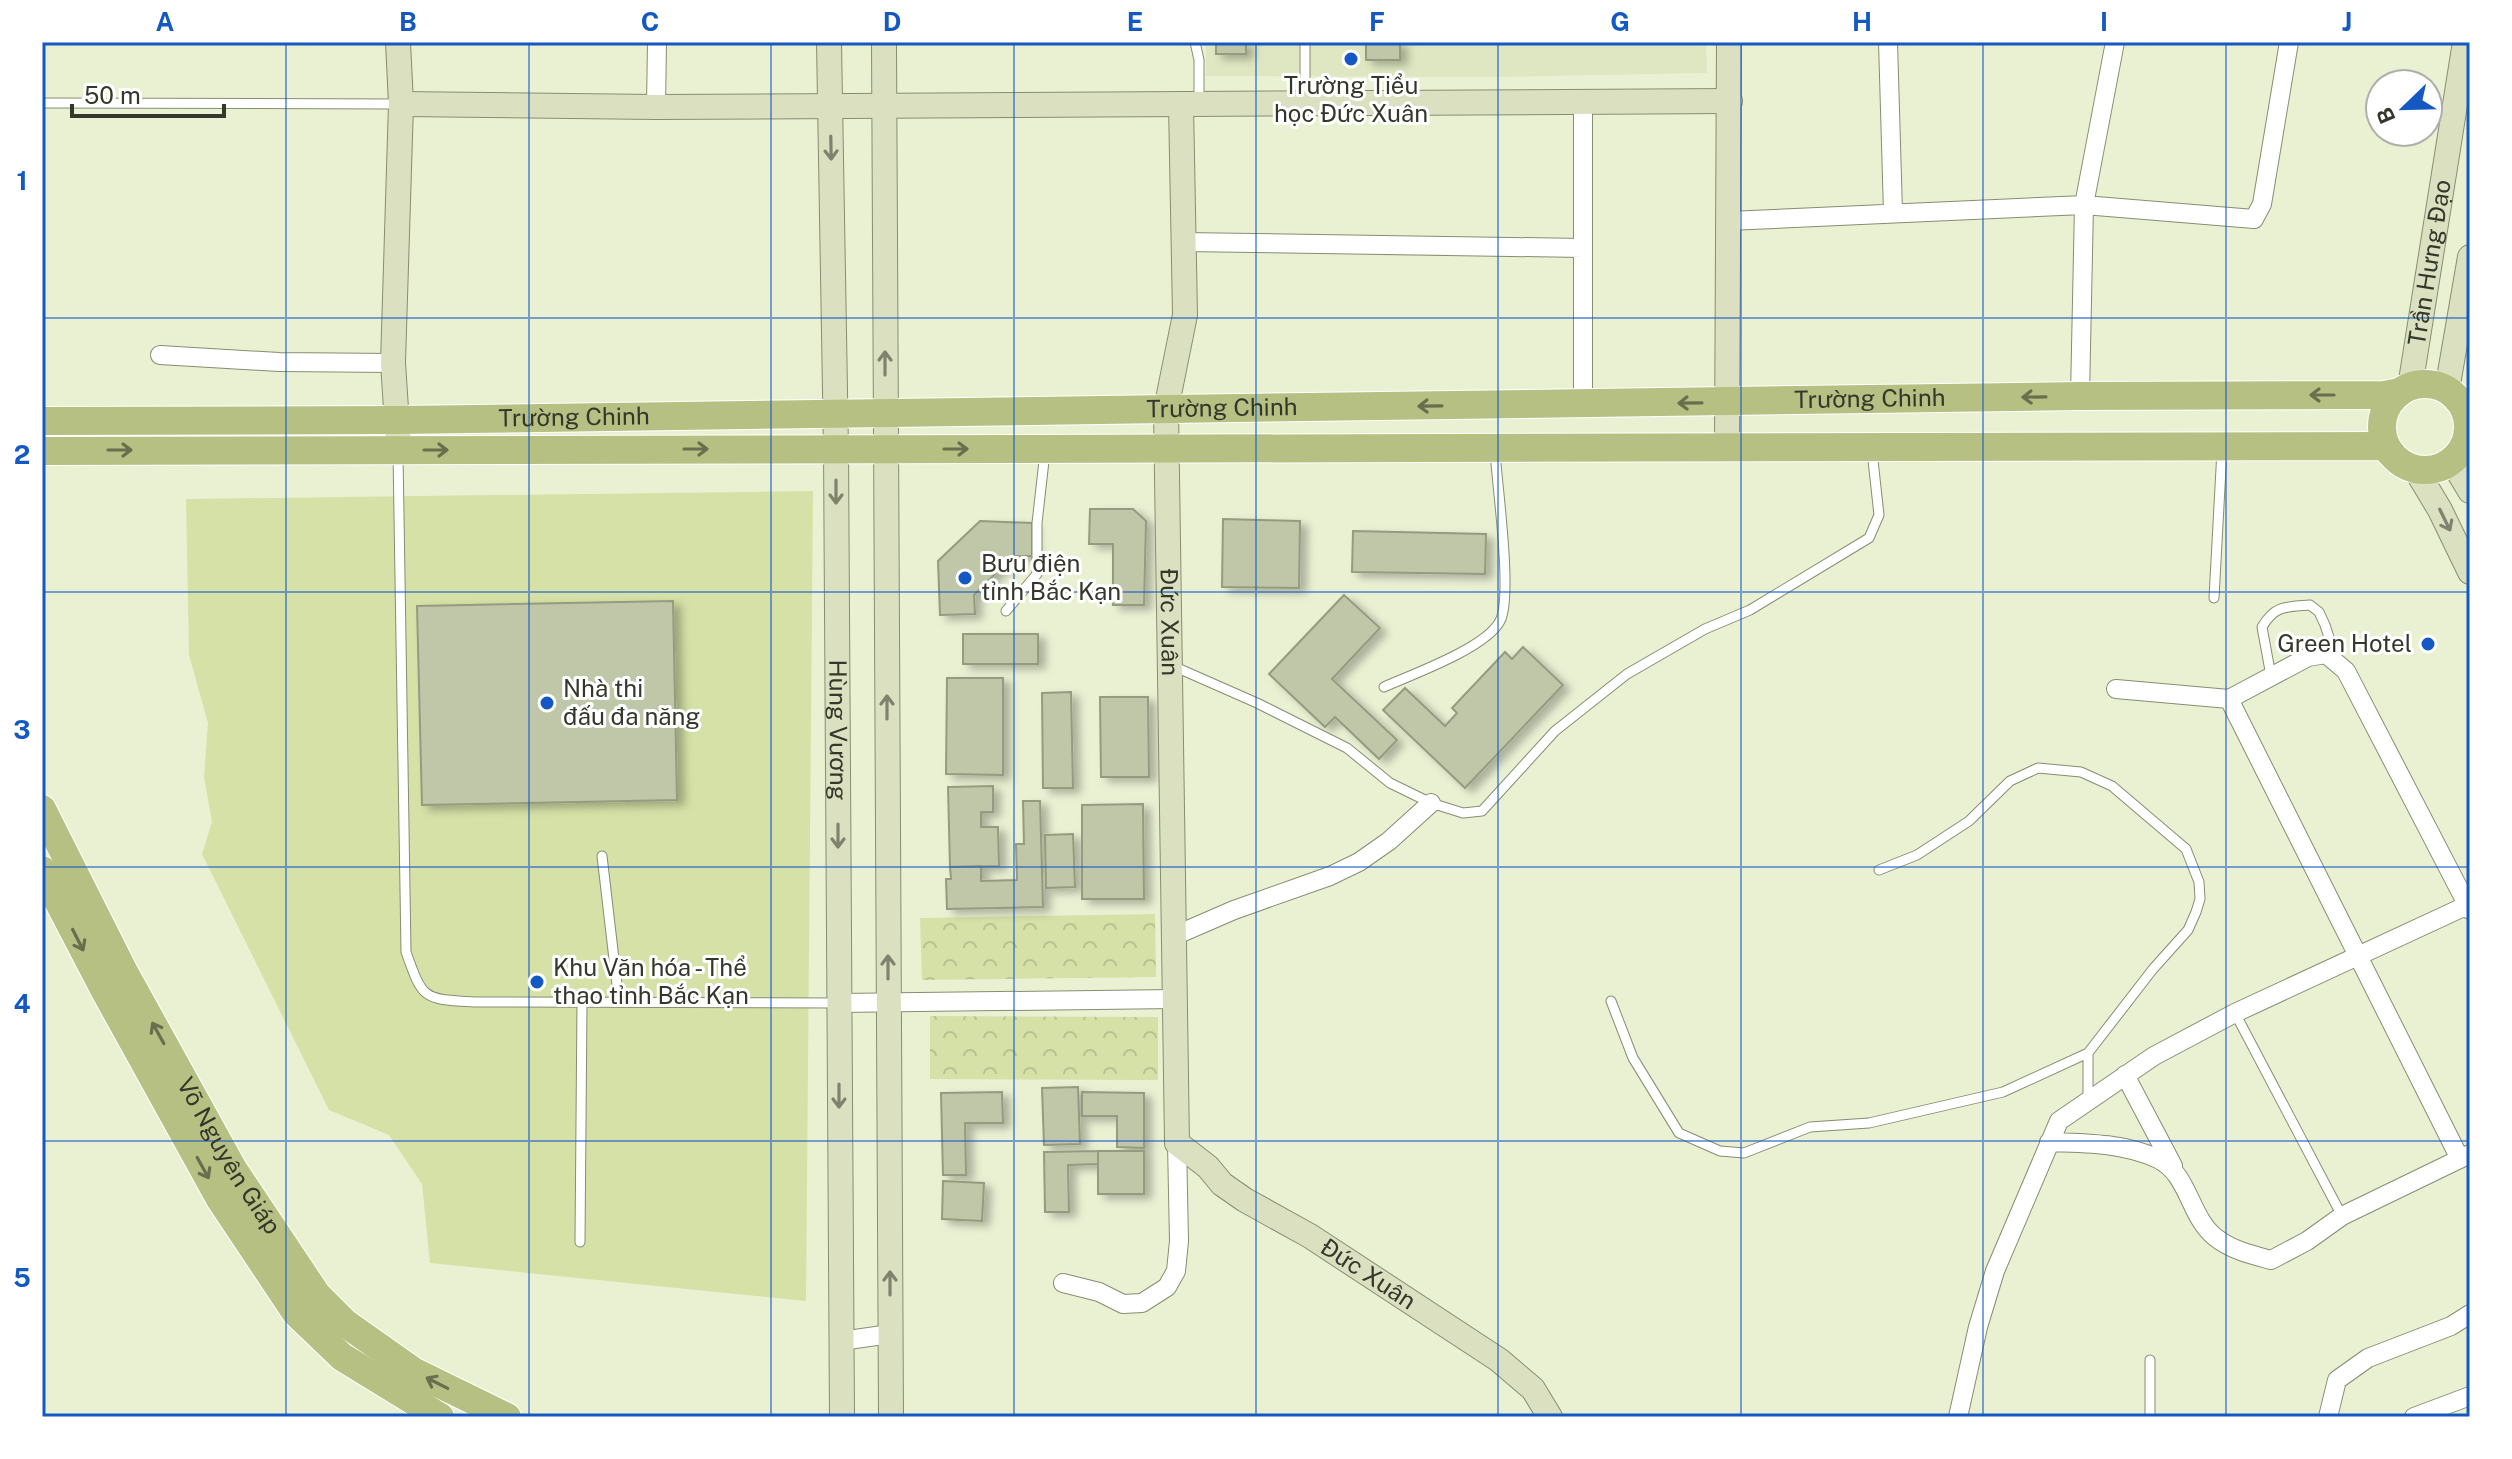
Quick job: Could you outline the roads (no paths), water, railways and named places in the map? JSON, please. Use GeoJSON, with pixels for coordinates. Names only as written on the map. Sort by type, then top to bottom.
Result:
{"type":"FeatureCollection","features":[{"type":"Feature","properties":{"kind":"main road"},"geometry":{"type":"LineString","coordinates":[[2429,384],[2458,396],[2468,427],[2460,459],[2429,471],[2402,464],[2391,453],[2383,435],[2384,416],[2393,399],[2405,389],[2429,384]]}},
{"type":"Feature","properties":{"kind":"main road","name":"Trường Chinh"},"geometry":{"type":"LineString","coordinates":[[42,421],[398,420],[2080,396],[2369,395],[2405,389]]}},
{"type":"Feature","properties":{"kind":"main road"},"geometry":{"type":"LineString","coordinates":[[1494,406],[1495,448]]}},
{"type":"Feature","properties":{"kind":"main road","name":"Trường Chinh"},"geometry":{"type":"LineString","coordinates":[[42,451],[2383,446],[2391,453]]}},
{"type":"Feature","properties":{"kind":"main road","name":"Võ Nguyên Giáp"},"geometry":{"type":"LineString","coordinates":[[42,809],[124,972],[233,1169],[317,1295],[345,1323],[413,1371],[507,1417]]}},
{"type":"Feature","properties":{"kind":"main road","name":"Võ Nguyên Giáp"},"geometry":{"type":"LineString","coordinates":[[42,870],[220,1199],[296,1313],[342,1357],[440,1417]]}},
{"type":"Feature","properties":{"kind":"street"},"geometry":{"type":"LineString","coordinates":[[398,42],[401,104],[393,363],[398,450]]}},
{"type":"Feature","properties":{"kind":"street"},"geometry":{"type":"LineString","coordinates":[[656,107],[657,42]]}},
{"type":"Feature","properties":{"kind":"street","name":"Hùng Vương"},"geometry":{"type":"LineString","coordinates":[[829,42],[836,449],[842,1417]]}},
{"type":"Feature","properties":{"kind":"street","name":"Hùng Vương"},"geometry":{"type":"LineString","coordinates":[[884,42],[891,1417]]}},
{"type":"Feature","properties":{"kind":"street"},"geometry":{"type":"LineString","coordinates":[[1727,447],[1729,42]]}},
{"type":"Feature","properties":{"kind":"street"},"geometry":{"type":"LineString","coordinates":[[1888,42],[1893,212]]}},
{"type":"Feature","properties":{"kind":"street"},"geometry":{"type":"LineString","coordinates":[[2080,396],[2084,205],[2115,42]]}},
{"type":"Feature","properties":{"kind":"street"},"geometry":{"type":"LineString","coordinates":[[1728,221],[2084,205],[2254,219],[2262,204],[2289,42]]}},
{"type":"Feature","properties":{"kind":"street","name":"Trần Hưng Đạo"},"geometry":{"type":"LineString","coordinates":[[2405,389],[2465,42]]}},
{"type":"Feature","properties":{"kind":"street"},"geometry":{"type":"LineString","coordinates":[[401,104],[656,107],[1730,101]]}},
{"type":"Feature","properties":{"kind":"street"},"geometry":{"type":"LineString","coordinates":[[1583,102],[1583,404]]}},
{"type":"Feature","properties":{"kind":"street","name":"Đức Xuân"},"geometry":{"type":"LineString","coordinates":[[1063,1283],[1099,1292],[1123,1304],[1142,1303],[1167,1287],[1176,1271],[1179,1241],[1166,409],[1185,315],[1183,242],[1190,104]]}},
{"type":"Feature","properties":{"kind":"street"},"geometry":{"type":"LineString","coordinates":[[1183,242],[1583,248]]}},
{"type":"Feature","properties":{"kind":"street","name":"Trần Hưng Đạo"},"geometry":{"type":"LineString","coordinates":[[2458,396],[2470,257]]}},
{"type":"Feature","properties":{"kind":"street"},"geometry":{"type":"LineString","coordinates":[[160,355],[279,362],[393,363]]}},
{"type":"Feature","properties":{"kind":"street"},"geometry":{"type":"LineString","coordinates":[[2460,459],[2470,491]]}},
{"type":"Feature","properties":{"kind":"street"},"geometry":{"type":"LineString","coordinates":[[2416,470],[2440,510],[2470,572]]}},
{"type":"Feature","properties":{"kind":"street"},"geometry":{"type":"LineString","coordinates":[[1958,1417],[1974,1340],[1995,1271],[2059,1121],[2125,1075],[2235,1013],[2469,906],[2346,671],[2326,654],[2308,657],[2229,699],[2116,689]]}},
{"type":"Feature","properties":{"kind":"street"},"geometry":{"type":"LineString","coordinates":[[2125,1075],[2199,1216],[2214,1236],[2243,1253],[2271,1260],[2307,1241],[2342,1216],[2465,1157],[2357,955],[2229,699]]}},
{"type":"Feature","properties":{"kind":"street"},"geometry":{"type":"LineString","coordinates":[[1174,936],[1359,862],[1389,841],[1431,803]]}},
{"type":"Feature","properties":{"kind":"street"},"geometry":{"type":"LineString","coordinates":[[839,1003],[1175,999]]}},
{"type":"Feature","properties":{"kind":"street"},"geometry":{"type":"LineString","coordinates":[[2049,1142],[2115,1145],[2160,1160],[2180,1179]]}},
{"type":"Feature","properties":{"kind":"street","name":"Đức Xuân"},"geometry":{"type":"LineString","coordinates":[[1177,1143],[1208,1167],[1222,1184],[1245,1200],[1310,1236],[1499,1360],[1533,1389],[1550,1417]]}},
{"type":"Feature","properties":{"kind":"street"},"geometry":{"type":"LineString","coordinates":[[2328,1417],[2337,1380],[2368,1358],[2451,1326],[2470,1314]]}},
{"type":"Feature","properties":{"kind":"street"},"geometry":{"type":"LineString","coordinates":[[841,1341],[890,1334]]}},
{"type":"Feature","properties":{"kind":"street"},"geometry":{"type":"LineString","coordinates":[[2414,1417],[2470,1396]]}},
{"type":"Feature","properties":{"kind":"lane"},"geometry":{"type":"LineString","coordinates":[[1190,104],[1199,60],[1195,42]]}},
{"type":"Feature","properties":{"kind":"lane"},"geometry":{"type":"LineString","coordinates":[[1305,42],[1305,103]]}},
{"type":"Feature","properties":{"kind":"lane"},"geometry":{"type":"LineString","coordinates":[[42,103],[401,104]]}},
{"type":"Feature","properties":{"kind":"lane"},"geometry":{"type":"LineString","coordinates":[[1170,664],[1347,748],[1390,783],[1431,803],[1463,813],[1482,811],[1555,731],[1627,674],[1705,629],[1750,610],[1869,538],[1879,515],[1871,447]]}},
{"type":"Feature","properties":{"kind":"lane"},"geometry":{"type":"LineString","coordinates":[[2214,598],[2222,447]]}},
{"type":"Feature","properties":{"kind":"lane"},"geometry":{"type":"LineString","coordinates":[[1384,687],[1470,648],[1500,623],[1507,596],[1495,448]]}},
{"type":"Feature","properties":{"kind":"lane"},"geometry":{"type":"LineString","coordinates":[[1006,611],[1037,574],[1037,523],[1046,449]]}},
{"type":"Feature","properties":{"kind":"lane"},"geometry":{"type":"LineString","coordinates":[[398,450],[406,936],[410,963],[418,986],[435,1000],[839,1003]]}},
{"type":"Feature","properties":{"kind":"lane"},"geometry":{"type":"LineString","coordinates":[[2271,676],[2262,627],[2270,613],[2282,607],[2310,605],[2319,612],[2337,661]]}},
{"type":"Feature","properties":{"kind":"lane"},"geometry":{"type":"LineString","coordinates":[[1611,1001],[1633,1058],[1679,1133],[1720,1151],[1744,1153],[1810,1127],[1869,1123],[2003,1092],[2088,1053],[2153,969],[2188,930],[2200,899],[2199,882],[2186,849],[2112,786],[2081,772],[2038,768],[2010,781],[1969,821],[1917,855],[1879,870]]}},
{"type":"Feature","properties":{"kind":"lane"},"geometry":{"type":"LineString","coordinates":[[602,856],[619,1002]]}},
{"type":"Feature","properties":{"kind":"lane"},"geometry":{"type":"LineString","coordinates":[[580,1242],[582,1002]]}},
{"type":"Feature","properties":{"kind":"lane"},"geometry":{"type":"LineString","coordinates":[[2235,1013],[2342,1216]]}},
{"type":"Feature","properties":{"kind":"lane"},"geometry":{"type":"LineString","coordinates":[[2088,1053],[2088,1099]]}},
{"type":"Feature","properties":{"kind":"lane"},"geometry":{"type":"LineString","coordinates":[[2150,1360],[2150,1417]]}},
{"type":"Feature","properties":{"kind":"place","name":"Trường Tiểu học Đức Xuân"},"geometry":{"type":"Point","coordinates":[1351,59]}},
{"type":"Feature","properties":{"kind":"place","name":"Bưu điện tỉnh Bắc Kạn"},"geometry":{"type":"Point","coordinates":[965,578]}},
{"type":"Feature","properties":{"kind":"place","name":"Green Hotel"},"geometry":{"type":"Point","coordinates":[2428,644]}},
{"type":"Feature","properties":{"kind":"place","name":"Nhà thi đấu đa năng"},"geometry":{"type":"Point","coordinates":[547,703]}},
{"type":"Feature","properties":{"kind":"place","name":"Khu Văn hóa - Thể thao tỉnh Bắc Kạn"},"geometry":{"type":"Point","coordinates":[537,982]}}]}
